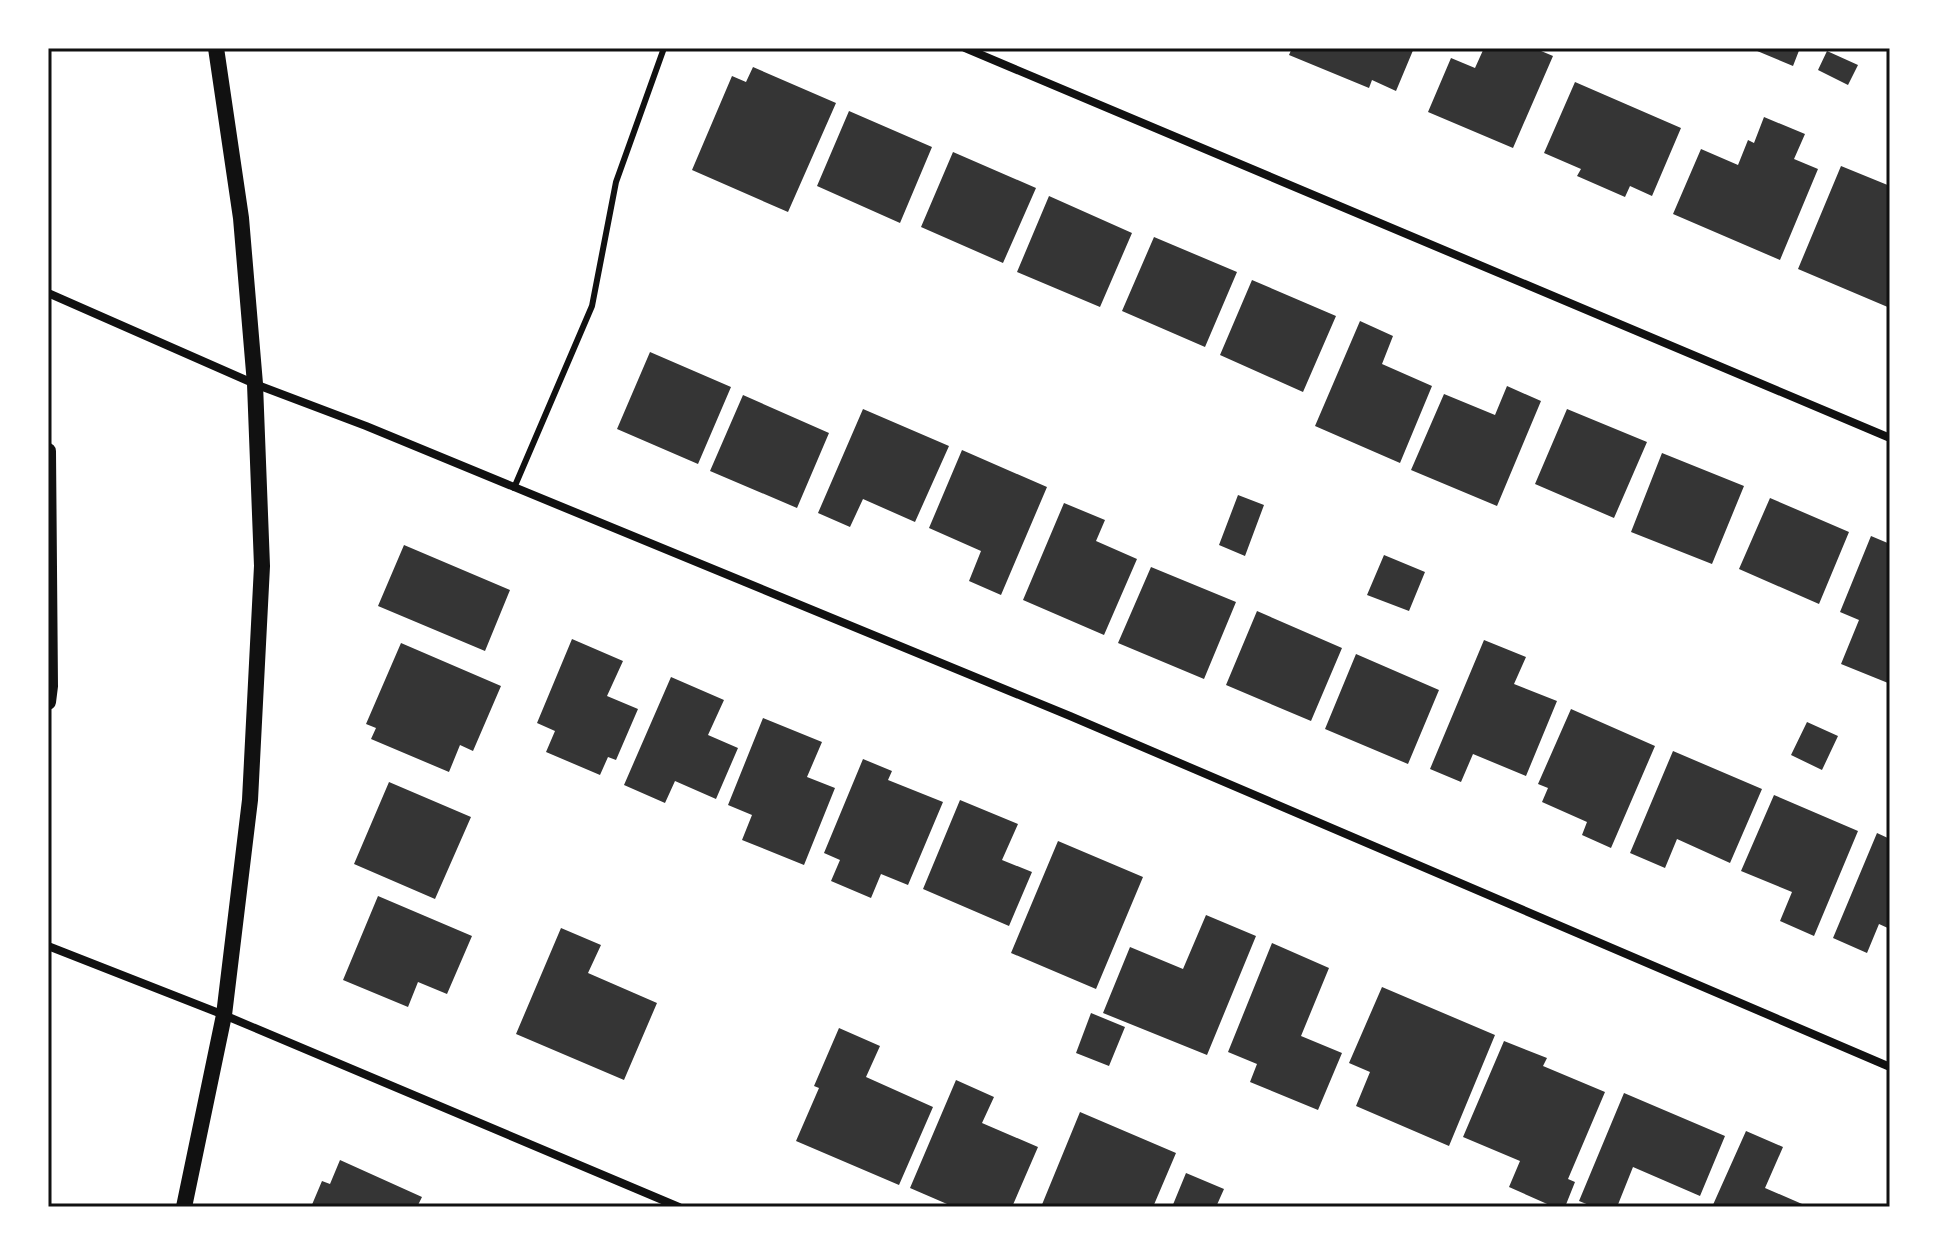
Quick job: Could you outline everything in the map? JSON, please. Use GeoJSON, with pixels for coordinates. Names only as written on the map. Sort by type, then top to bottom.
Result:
{"type":"FeatureCollection","features":[{"type":"Feature","properties":{"kind":"main road"},"geometry":{"type":"LineString","coordinates":[[184,1207],[224,1015],[250,800],[262,566],[255,384],[241,218],[216,48]]}},
{"type":"Feature","properties":{"kind":"main road"},"geometry":{"type":"LineString","coordinates":[[48,451],[48,702]]}},
{"type":"Feature","properties":{"kind":"street"},"geometry":{"type":"LineString","coordinates":[[965,48],[1890,438]]}},
{"type":"Feature","properties":{"kind":"street"},"geometry":{"type":"LineString","coordinates":[[48,293],[255,384],[366,426],[1070,716],[1890,1067]]}},
{"type":"Feature","properties":{"kind":"street"},"geometry":{"type":"LineString","coordinates":[[48,946],[224,1015],[679,1207]]}},
{"type":"Feature","properties":{"kind":"lane"},"geometry":{"type":"LineString","coordinates":[[514,488],[592,306],[616,182],[664,48]]}},
{"type":"Feature","properties":{"kind":"building"},"geometry":{"type":"Polygon","coordinates":[[[1292,48],[1414,48],[1396,91],[1372,80],[1369,88],[1289,55],[1292,48]]]}},
{"type":"Feature","properties":{"kind":"building"},"geometry":{"type":"Polygon","coordinates":[[[1484,48],[1534,48],[1553,56],[1513,148],[1428,112],[1451,58],[1475,68],[1484,48]]]}},
{"type":"Feature","properties":{"kind":"building"},"geometry":{"type":"Polygon","coordinates":[[[1750,48],[1800,48],[1793,66],[1750,48]]]}},
{"type":"Feature","properties":{"kind":"building"},"geometry":{"type":"Polygon","coordinates":[[[1827,51],[1858,65],[1848,85],[1818,70],[1827,51]]]}},
{"type":"Feature","properties":{"kind":"building"},"geometry":{"type":"Polygon","coordinates":[[[753,67],[836,103],[788,212],[692,170],[732,76],[746,82],[753,67]]]}},
{"type":"Feature","properties":{"kind":"building"},"geometry":{"type":"Polygon","coordinates":[[[1575,82],[1681,128],[1652,196],[1630,186],[1625,197],[1577,176],[1581,169],[1544,153],[1575,82]]]}},
{"type":"Feature","properties":{"kind":"building"},"geometry":{"type":"Polygon","coordinates":[[[849,111],[932,147],[900,223],[817,186],[849,111]]]}},
{"type":"Feature","properties":{"kind":"building"},"geometry":{"type":"Polygon","coordinates":[[[1764,117],[1805,134],[1794,159],[1818,169],[1780,260],[1673,214],[1701,149],[1738,165],[1748,140],[1754,143],[1764,117]]]}},
{"type":"Feature","properties":{"kind":"building"},"geometry":{"type":"Polygon","coordinates":[[[953,152],[1036,188],[1003,263],[921,227],[953,152]]]}},
{"type":"Feature","properties":{"kind":"building"},"geometry":{"type":"Polygon","coordinates":[[[1841,166],[1890,186],[1890,308],[1798,269],[1841,166]]]}},
{"type":"Feature","properties":{"kind":"building"},"geometry":{"type":"Polygon","coordinates":[[[1049,196],[1132,233],[1100,307],[1017,272],[1049,196]]]}},
{"type":"Feature","properties":{"kind":"building"},"geometry":{"type":"Polygon","coordinates":[[[1154,237],[1237,272],[1205,347],[1122,311],[1154,237]]]}},
{"type":"Feature","properties":{"kind":"building"},"geometry":{"type":"Polygon","coordinates":[[[1252,280],[1336,316],[1303,392],[1220,355],[1252,280]]]}},
{"type":"Feature","properties":{"kind":"building"},"geometry":{"type":"Polygon","coordinates":[[[1360,321],[1393,336],[1382,364],[1432,386],[1400,463],[1315,426],[1360,321]]]}},
{"type":"Feature","properties":{"kind":"building"},"geometry":{"type":"Polygon","coordinates":[[[650,352],[731,387],[698,464],[617,429],[650,352]]]}},
{"type":"Feature","properties":{"kind":"building"},"geometry":{"type":"Polygon","coordinates":[[[1507,386],[1541,401],[1497,506],[1411,470],[1444,394],[1495,415],[1507,386]]]}},
{"type":"Feature","properties":{"kind":"building"},"geometry":{"type":"Polygon","coordinates":[[[743,395],[829,433],[797,508],[710,471],[743,395]]]}},
{"type":"Feature","properties":{"kind":"building"},"geometry":{"type":"Polygon","coordinates":[[[863,409],[949,446],[915,522],[863,499],[850,527],[818,513],[863,409]]]}},
{"type":"Feature","properties":{"kind":"building"},"geometry":{"type":"Polygon","coordinates":[[[1567,409],[1647,442],[1614,518],[1535,484],[1567,409]]]}},
{"type":"Feature","properties":{"kind":"building"},"geometry":{"type":"Polygon","coordinates":[[[962,450],[1047,487],[1001,595],[969,581],[981,551],[929,528],[962,450]]]}},
{"type":"Feature","properties":{"kind":"building"},"geometry":{"type":"Polygon","coordinates":[[[1662,453],[1744,486],[1712,564],[1631,532],[1662,453]]]}},
{"type":"Feature","properties":{"kind":"building"},"geometry":{"type":"Polygon","coordinates":[[[1238,495],[1264,505],[1245,556],[1219,545],[1238,495]]]}},
{"type":"Feature","properties":{"kind":"building"},"geometry":{"type":"Polygon","coordinates":[[[1770,498],[1849,532],[1819,604],[1739,569],[1770,498]]]}},
{"type":"Feature","properties":{"kind":"building"},"geometry":{"type":"Polygon","coordinates":[[[1064,503],[1105,520],[1096,541],[1137,559],[1104,635],[1023,600],[1064,503]]]}},
{"type":"Feature","properties":{"kind":"building"},"geometry":{"type":"Polygon","coordinates":[[[1871,536],[1890,544],[1888,683],[1841,664],[1859,620],[1840,612],[1871,536]]]}},
{"type":"Feature","properties":{"kind":"building"},"geometry":{"type":"Polygon","coordinates":[[[404,545],[510,590],[485,651],[378,606],[404,545]]]}},
{"type":"Feature","properties":{"kind":"building"},"geometry":{"type":"Polygon","coordinates":[[[1384,555],[1425,572],[1409,611],[1367,595],[1384,555]]]}},
{"type":"Feature","properties":{"kind":"building"},"geometry":{"type":"Polygon","coordinates":[[[1151,567],[1236,602],[1204,679],[1118,643],[1151,567]]]}},
{"type":"Feature","properties":{"kind":"building"},"geometry":{"type":"Polygon","coordinates":[[[1257,611],[1342,648],[1311,721],[1226,685],[1257,611]]]}},
{"type":"Feature","properties":{"kind":"building"},"geometry":{"type":"Polygon","coordinates":[[[572,639],[623,661],[607,696],[638,709],[616,760],[608,757],[600,775],[546,752],[555,731],[537,723],[572,639]]]}},
{"type":"Feature","properties":{"kind":"building"},"geometry":{"type":"Polygon","coordinates":[[[1484,640],[1526,657],[1514,684],[1557,701],[1526,776],[1473,754],[1461,782],[1430,769],[1484,640]]]}},
{"type":"Feature","properties":{"kind":"building"},"geometry":{"type":"Polygon","coordinates":[[[401,643],[501,686],[473,751],[460,745],[449,772],[371,739],[376,728],[366,724],[401,643]]]}},
{"type":"Feature","properties":{"kind":"building"},"geometry":{"type":"Polygon","coordinates":[[[1356,654],[1439,690],[1408,764],[1325,729],[1356,654]]]}},
{"type":"Feature","properties":{"kind":"building"},"geometry":{"type":"Polygon","coordinates":[[[671,677],[724,700],[708,735],[738,748],[716,799],[675,781],[665,803],[624,785],[671,677]]]}},
{"type":"Feature","properties":{"kind":"building"},"geometry":{"type":"Polygon","coordinates":[[[1571,709],[1655,746],[1611,848],[1582,835],[1587,822],[1542,802],[1548,788],[1538,784],[1571,709]]]}},
{"type":"Feature","properties":{"kind":"building"},"geometry":{"type":"Polygon","coordinates":[[[763,718],[822,742],[807,777],[835,788],[804,865],[742,840],[752,815],[728,805],[763,718]]]}},
{"type":"Feature","properties":{"kind":"building"},"geometry":{"type":"Polygon","coordinates":[[[1807,722],[1838,736],[1822,770],[1791,755],[1807,722]]]}},
{"type":"Feature","properties":{"kind":"building"},"geometry":{"type":"Polygon","coordinates":[[[1673,751],[1762,789],[1730,863],[1677,839],[1665,868],[1630,853],[1673,751]]]}},
{"type":"Feature","properties":{"kind":"building"},"geometry":{"type":"Polygon","coordinates":[[[863,759],[892,771],[888,780],[943,802],[908,885],[881,874],[871,898],[831,881],[840,860],[824,853],[863,759]]]}},
{"type":"Feature","properties":{"kind":"building"},"geometry":{"type":"Polygon","coordinates":[[[389,782],[471,817],[435,899],[354,864],[389,782]]]}},
{"type":"Feature","properties":{"kind":"building"},"geometry":{"type":"Polygon","coordinates":[[[1774,795],[1858,831],[1814,936],[1780,921],[1792,892],[1741,871],[1774,795]]]}},
{"type":"Feature","properties":{"kind":"building"},"geometry":{"type":"Polygon","coordinates":[[[960,800],[1018,824],[1002,860],[1032,872],[1009,926],[923,889],[960,800]]]}},
{"type":"Feature","properties":{"kind":"building"},"geometry":{"type":"Polygon","coordinates":[[[1877,833],[1890,839],[1890,929],[1879,924],[1867,953],[1833,938],[1877,833]]]}},
{"type":"Feature","properties":{"kind":"building"},"geometry":{"type":"Polygon","coordinates":[[[1058,841],[1143,877],[1096,989],[1011,953],[1058,841]]]}},
{"type":"Feature","properties":{"kind":"building"},"geometry":{"type":"Polygon","coordinates":[[[378,896],[472,936],[447,994],[418,982],[408,1007],[343,980],[378,896]]]}},
{"type":"Feature","properties":{"kind":"building"},"geometry":{"type":"Polygon","coordinates":[[[1206,915],[1256,936],[1207,1055],[1103,1013],[1130,947],[1183,969],[1206,915]]]}},
{"type":"Feature","properties":{"kind":"building"},"geometry":{"type":"Polygon","coordinates":[[[561,928],[601,945],[588,973],[657,1003],[624,1080],[516,1034],[561,928]]]}},
{"type":"Feature","properties":{"kind":"building"},"geometry":{"type":"Polygon","coordinates":[[[1272,943],[1329,968],[1301,1036],[1342,1053],[1318,1110],[1250,1082],[1257,1064],[1228,1052],[1272,943]]]}},
{"type":"Feature","properties":{"kind":"building"},"geometry":{"type":"Polygon","coordinates":[[[1382,987],[1495,1035],[1449,1146],[1356,1106],[1370,1072],[1349,1063],[1382,987]]]}},
{"type":"Feature","properties":{"kind":"building"},"geometry":{"type":"Polygon","coordinates":[[[1091,1013],[1125,1027],[1109,1066],[1076,1053],[1091,1013]]]}},
{"type":"Feature","properties":{"kind":"building"},"geometry":{"type":"Polygon","coordinates":[[[839,1028],[880,1046],[866,1077],[933,1107],[899,1185],[796,1141],[819,1088],[814,1086],[839,1028]]]}},
{"type":"Feature","properties":{"kind":"building"},"geometry":{"type":"Polygon","coordinates":[[[1504,1041],[1547,1058],[1543,1066],[1605,1092],[1568,1179],[1575,1182],[1565,1207],[1554,1207],[1509,1187],[1520,1161],[1463,1137],[1504,1041]]]}},
{"type":"Feature","properties":{"kind":"building"},"geometry":{"type":"Polygon","coordinates":[[[956,1080],[994,1097],[982,1123],[1038,1147],[1012,1207],[954,1207],[910,1188],[956,1080]]]}},
{"type":"Feature","properties":{"kind":"building"},"geometry":{"type":"Polygon","coordinates":[[[1624,1093],[1725,1136],[1700,1196],[1633,1167],[1617,1207],[1594,1207],[1579,1201],[1624,1093]]]}},
{"type":"Feature","properties":{"kind":"building"},"geometry":{"type":"Polygon","coordinates":[[[1080,1112],[1176,1153],[1153,1207],[1041,1207],[1080,1112]]]}},
{"type":"Feature","properties":{"kind":"building"},"geometry":{"type":"Polygon","coordinates":[[[1746,1131],[1783,1147],[1765,1188],[1809,1207],[1712,1207],[1746,1131]]]}},
{"type":"Feature","properties":{"kind":"building"},"geometry":{"type":"Polygon","coordinates":[[[340,1160],[422,1197],[417,1207],[311,1207],[322,1181],[330,1184],[340,1160]]]}},
{"type":"Feature","properties":{"kind":"building"},"geometry":{"type":"Polygon","coordinates":[[[1186,1173],[1224,1189],[1216,1207],[1172,1207],[1186,1173]]]}}]}
